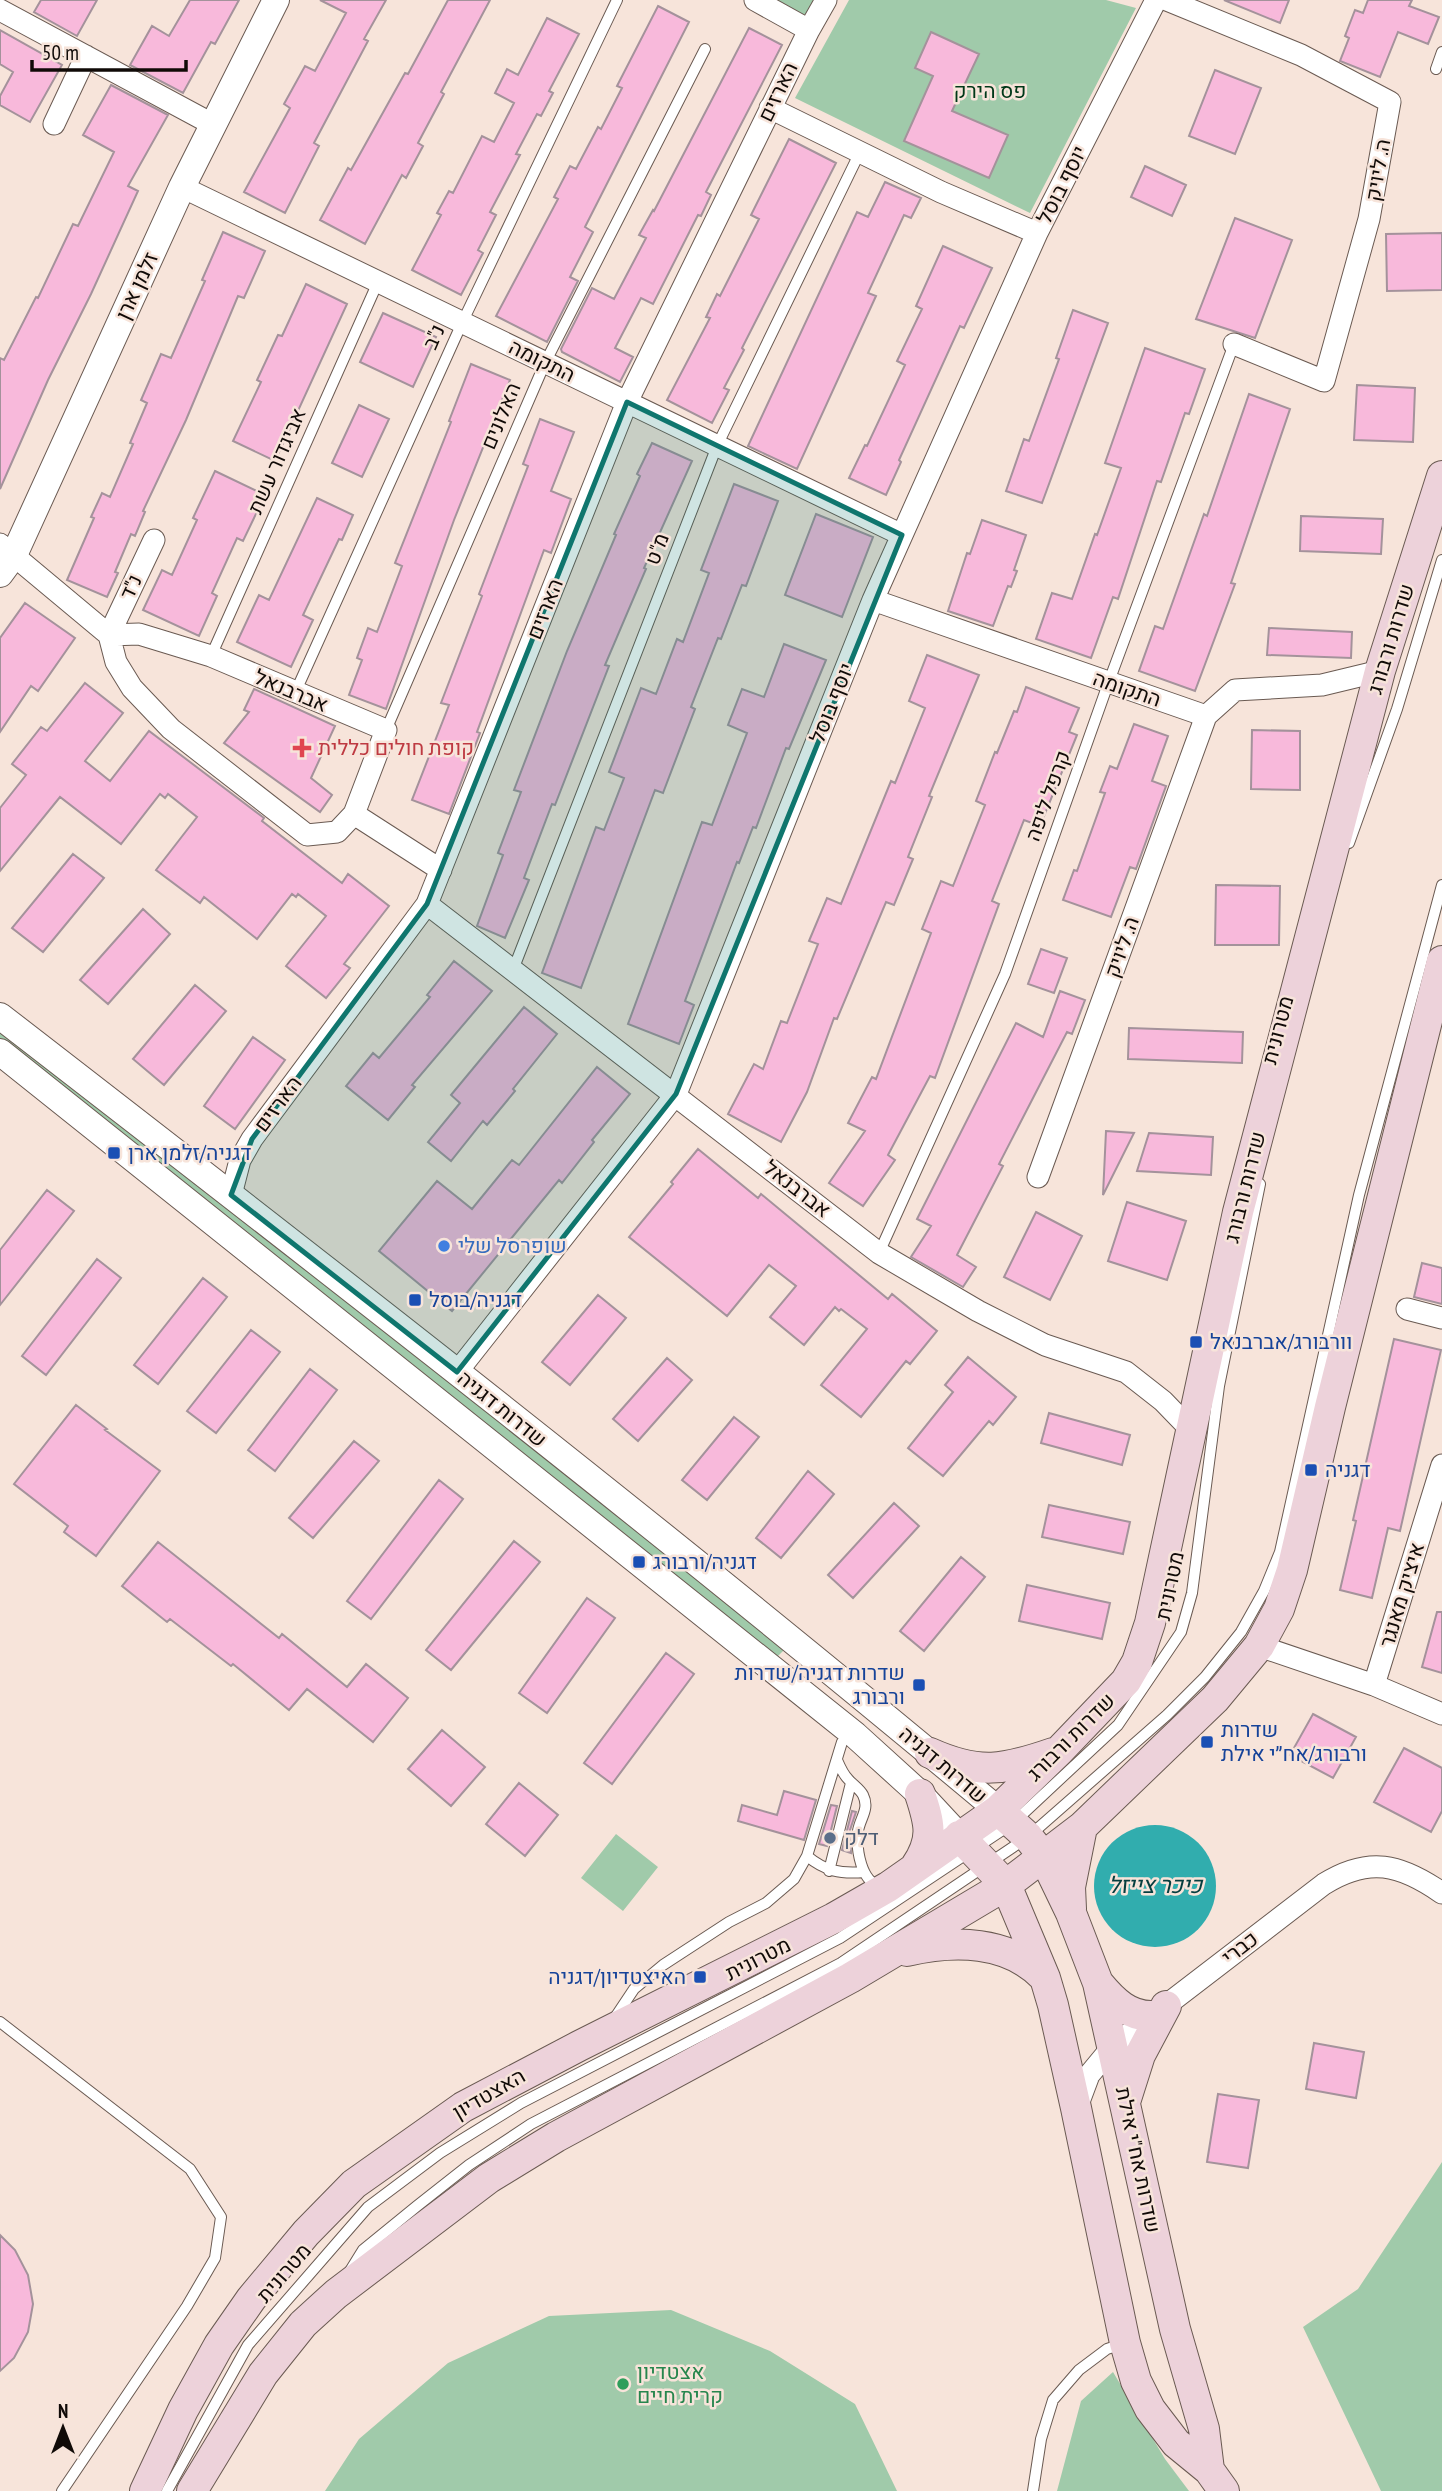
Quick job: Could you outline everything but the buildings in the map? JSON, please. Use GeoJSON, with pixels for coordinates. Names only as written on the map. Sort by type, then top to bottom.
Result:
{"type":"FeatureCollection","features":[{"type":"Feature","properties":{"kind":"main road","name":"שדרות ורבורג"},"geometry":{"type":"LineString","coordinates":[[982,1859],[1021,1832],[1060,1750],[1126,1681],[1137,1662],[1150,1623],[1238,1212],[1380,671],[1442,476]]}},
{"type":"Feature","properties":{"kind":"main road","name":"שדרות ורבורג"},"geometry":{"type":"LineString","coordinates":[[982,1859],[1021,1832],[1082,1828],[1215,1699],[1259,1646],[1279,1609],[1292,1570],[1435,1014],[1442,961]]}},
{"type":"Feature","properties":{"kind":"main road"},"geometry":{"type":"LineString","coordinates":[[930,1753],[963,1766],[996,1768],[1060,1750]]}},
{"type":"Feature","properties":{"kind":"main road"},"geometry":{"type":"LineString","coordinates":[[915,1867],[930,1835],[929,1821],[920,1794]]}},
{"type":"Feature","properties":{"kind":"main road"},"geometry":{"type":"LineString","coordinates":[[1071,1913],[1070,1887],[1082,1828]]}},
{"type":"Feature","properties":{"kind":"main road","name":"שדרות אח\"י אילת"},"geometry":{"type":"LineString","coordinates":[[1021,1832],[1071,1913],[1098,1983],[1175,2329],[1217,2481]]}},
{"type":"Feature","properties":{"kind":"main road","name":"שדרות אח\"י אילת"},"geometry":{"type":"LineString","coordinates":[[982,1859],[1045,1978],[1053,2005],[1125,2343],[1136,2381],[1150,2409],[1176,2443],[1217,2481]]}},
{"type":"Feature","properties":{"kind":"main road"},"geometry":{"type":"LineString","coordinates":[[192,2491],[264,2374],[303,2324],[336,2294],[489,2178],[556,2137],[890,1955],[982,1859]]}},
{"type":"Feature","properties":{"kind":"main road","name":"האצטדיון"},"geometry":{"type":"LineString","coordinates":[[145,2491],[183,2410],[219,2345],[251,2300],[306,2233],[354,2184],[463,2107],[608,2031],[822,1925],[876,1879],[915,1867],[982,1859]]}},
{"type":"Feature","properties":{"kind":"main road"},"geometry":{"type":"LineString","coordinates":[[890,1955],[947,1944],[974,1945],[1018,1956],[1045,1978]]}},
{"type":"Feature","properties":{"kind":"main road"},"geometry":{"type":"LineString","coordinates":[[1098,1983],[1120,2007],[1139,2015],[1159,2011]]}},
{"type":"Feature","properties":{"kind":"main road"},"geometry":{"type":"LineString","coordinates":[[1125,2103],[1140,2055],[1159,2011]]}},
{"type":"Feature","properties":{"kind":"street","name":"זלמן ארן"},"geometry":{"type":"LineString","coordinates":[[5,558],[212,124],[276,0]]}},
{"type":"Feature","properties":{"kind":"street"},"geometry":{"type":"LineString","coordinates":[[755,0],[809,30]]}},
{"type":"Feature","properties":{"kind":"street","name":"הארזים"},"geometry":{"type":"LineString","coordinates":[[231,1195],[240,1160],[252,1139],[427,904],[627,402],[770,108],[826,0]]}},
{"type":"Feature","properties":{"kind":"street","name":"יוסף בוסל"},"geometry":{"type":"LineString","coordinates":[[457,1372],[676,1094],[873,600],[1037,233],[1156,0]]}},
{"type":"Feature","properties":{"kind":"street","name":"ה. ליויק"},"geometry":{"type":"LineString","coordinates":[[1167,0],[1301,55],[1390,102],[1369,219],[1324,381],[1234,344]]}},
{"type":"Feature","properties":{"kind":"street"},"geometry":{"type":"LineString","coordinates":[[0,10],[212,124]]}},
{"type":"Feature","properties":{"kind":"street"},"geometry":{"type":"LineString","coordinates":[[54,124],[86,56]]}},
{"type":"Feature","properties":{"kind":"street"},"geometry":{"type":"LineString","coordinates":[[770,108],[941,192],[1037,233]]}},
{"type":"Feature","properties":{"kind":"street","name":"התקומה"},"geometry":{"type":"LineString","coordinates":[[182,187],[902,535]]}},
{"type":"Feature","properties":{"kind":"street","name":"נ\"ד"},"geometry":{"type":"LineString","coordinates":[[109,635],[154,540]]}},
{"type":"Feature","properties":{"kind":"street"},"geometry":{"type":"LineString","coordinates":[[5,558],[109,635],[116,662],[132,688],[172,729],[307,835],[337,832],[354,814],[386,730]]}},
{"type":"Feature","properties":{"kind":"street","name":"התקומה"},"geometry":{"type":"LineString","coordinates":[[873,600],[1206,716]]}},
{"type":"Feature","properties":{"kind":"street","name":"אברבנאל"},"geometry":{"type":"LineString","coordinates":[[109,635],[139,634],[211,656],[295,694],[386,730]]}},
{"type":"Feature","properties":{"kind":"street"},"geometry":{"type":"LineString","coordinates":[[1206,716],[1235,690],[1322,685],[1380,671]]}},
{"type":"Feature","properties":{"kind":"street","name":"ה. ליויק"},"geometry":{"type":"LineString","coordinates":[[1038,1177],[1206,716]]}},
{"type":"Feature","properties":{"kind":"street"},"geometry":{"type":"LineString","coordinates":[[354,814],[441,870]]}},
{"type":"Feature","properties":{"kind":"street","name":"אברבנאל"},"geometry":{"type":"LineString","coordinates":[[427,904],[879,1253],[978,1311],[1045,1345],[1126,1372],[1163,1401],[1192,1431]]}},
{"type":"Feature","properties":{"kind":"street","name":"שדרות דגניה"},"geometry":{"type":"LineString","coordinates":[[0,1016],[457,1372],[930,1753],[1021,1832]]}},
{"type":"Feature","properties":{"kind":"street","name":"שדרות דגניה"},"geometry":{"type":"LineString","coordinates":[[0,1052],[855,1735],[920,1794],[982,1859]]}},
{"type":"Feature","properties":{"kind":"street"},"geometry":{"type":"LineString","coordinates":[[1407,1309],[1442,1318]]}},
{"type":"Feature","properties":{"kind":"street","name":"איציק מאנגר"},"geometry":{"type":"LineString","coordinates":[[1374,1685],[1442,1465]]}},
{"type":"Feature","properties":{"kind":"street"},"geometry":{"type":"LineString","coordinates":[[1259,1646],[1374,1685],[1442,1714]]}},
{"type":"Feature","properties":{"kind":"street","name":"כברי"},"geometry":{"type":"LineString","coordinates":[[1076,2108],[1089,2075],[1113,2046],[1342,1872],[1368,1866],[1388,1867],[1414,1875],[1442,1893]]}},
{"type":"Feature","properties":{"kind":"lane","name":"נ\"ב"},"geometry":{"type":"LineString","coordinates":[[295,694],[462,323],[617,0]]}},
{"type":"Feature","properties":{"kind":"lane","name":"האלונים"},"geometry":{"type":"LineString","coordinates":[[386,730],[545,363],[705,49]]}},
{"type":"Feature","properties":{"kind":"lane"},"geometry":{"type":"LineString","coordinates":[[1436,69],[1442,52]]}},
{"type":"Feature","properties":{"kind":"lane","name":"מ\"ט"},"geometry":{"type":"LineString","coordinates":[[513,970],[718,446],[859,152]]}},
{"type":"Feature","properties":{"kind":"lane","name":"אביגדור עשת"},"geometry":{"type":"LineString","coordinates":[[211,656],[378,282]]}},
{"type":"Feature","properties":{"kind":"lane","name":"קרפל ליפה"},"geometry":{"type":"LineString","coordinates":[[879,1253],[1005,974],[1108,684],[1234,344]]}},
{"type":"Feature","properties":{"kind":"lane"},"geometry":{"type":"LineString","coordinates":[[1344,857],[1396,709],[1442,560]]}},
{"type":"Feature","properties":{"kind":"lane"},"geometry":{"type":"LineString","coordinates":[[1021,1832],[1167,1715],[1205,1677],[1241,1632],[1264,1591],[1280,1552],[1359,1195],[1442,885]]}},
{"type":"Feature","properties":{"kind":"lane","name":"מטרונית"},"geometry":{"type":"LineString","coordinates":[[1269,1139],[1287,1072]]}},
{"type":"Feature","properties":{"kind":"lane","name":"מטרונית"},"geometry":{"type":"LineString","coordinates":[[1021,1832],[1118,1725],[1181,1632],[1192,1593],[1219,1386],[1264,1167]]}},
{"type":"Feature","properties":{"kind":"lane"},"geometry":{"type":"LineString","coordinates":[[608,2031],[615,2015],[634,1989],[663,1965],[729,1922],[766,1903],[794,1879],[807,1856],[842,1742],[849,1735],[855,1735]]}},
{"type":"Feature","properties":{"kind":"lane"},"geometry":{"type":"LineString","coordinates":[[836,1760],[851,1783],[863,1794],[866,1810],[858,1831],[876,1879]]}},
{"type":"Feature","properties":{"kind":"lane"},"geometry":{"type":"LineString","coordinates":[[829,1871],[851,1783]]}},
{"type":"Feature","properties":{"kind":"lane"},"geometry":{"type":"LineString","coordinates":[[807,1856],[829,1871],[876,1879]]}},
{"type":"Feature","properties":{"kind":"lane","name":"מטרונית"},"geometry":{"type":"LineString","coordinates":[[336,2294],[363,2250],[469,2165],[500,2144],[531,2124],[841,1963],[982,1859]]}},
{"type":"Feature","properties":{"kind":"lane","name":"מטרונית"},"geometry":{"type":"LineString","coordinates":[[167,2491],[248,2345],[368,2207],[440,2153],[521,2103],[840,1938],[982,1859]]}},
{"type":"Feature","properties":{"kind":"lane"},"geometry":{"type":"LineString","coordinates":[[0,2022],[190,2169],[221,2217],[215,2258],[62,2491]]}},
{"type":"Feature","properties":{"kind":"lane"},"geometry":{"type":"LineString","coordinates":[[1033,2491],[1041,2440],[1053,2400],[1079,2370],[1107,2349],[1125,2343]]}},
{"type":"Feature","properties":{"kind":"highlighted area"},"geometry":{"type":"Polygon","coordinates":[[[627,402],[902,535],[676,1094],[457,1372],[231,1195],[252,1139],[427,904],[627,402]]]}},
{"type":"Feature","properties":{"kind":"green space"},"geometry":{"type":"Polygon","coordinates":[[[772,0],[816,0],[805,19],[772,0]]]}},
{"type":"Feature","properties":{"kind":"green space","name":"פס הירק"},"geometry":{"type":"Polygon","coordinates":[[[849,0],[1106,0],[1136,8],[1030,213],[795,98],[849,0]]]}},
{"type":"Feature","properties":{"kind":"green space"},"geometry":{"type":"Polygon","coordinates":[[[0,1022],[791,1643],[771,1663],[0,1044],[0,1022]]]}},
{"type":"Feature","properties":{"kind":"green space"},"geometry":{"type":"Polygon","coordinates":[[[616,1834],[658,1867],[623,1911],[581,1878],[616,1834]]]}},
{"type":"Feature","properties":{"kind":"green space"},"geometry":{"type":"Polygon","coordinates":[[[1442,2162],[1442,2491],[1381,2491],[1303,2327],[1358,2289],[1442,2162]]]}},
{"type":"Feature","properties":{"kind":"green space","name":"אצטדיון קרית חיים"},"geometry":{"type":"Polygon","coordinates":[[[671,2310],[770,2351],[855,2404],[897,2491],[325,2491],[359,2439],[448,2363],[549,2316],[671,2310]]]}},
{"type":"Feature","properties":{"kind":"green space"},"geometry":{"type":"Polygon","coordinates":[[[1113,2372],[1165,2459],[1189,2491],[1057,2491],[1081,2401],[1113,2372]]]}},
{"type":"Feature","properties":{"kind":"water","name":"כיכר צייזל"},"geometry":{"type":"Polygon","coordinates":[[[1155,1825],[1178,1830],[1198,1843],[1211,1863],[1216,1886],[1211,1909],[1198,1929],[1178,1942],[1155,1947],[1132,1942],[1112,1929],[1099,1909],[1094,1886],[1099,1863],[1112,1843],[1132,1830],[1155,1825]]]}},
{"type":"Feature","properties":{"kind":"place","name":"קופת חולים כללית"},"geometry":{"type":"Point","coordinates":[302,748]}},
{"type":"Feature","properties":{"kind":"place","name":"דגניה/זלמן ארן"},"geometry":{"type":"Point","coordinates":[114,1153]}},
{"type":"Feature","properties":{"kind":"place","name":"שופרסל שלי"},"geometry":{"type":"Point","coordinates":[444,1246]}},
{"type":"Feature","properties":{"kind":"place","name":"דגניה/בוסל"},"geometry":{"type":"Point","coordinates":[415,1300]}},
{"type":"Feature","properties":{"kind":"place","name":"וורבורג/אברבנאל"},"geometry":{"type":"Point","coordinates":[1196,1342]}},
{"type":"Feature","properties":{"kind":"place","name":"דגניה"},"geometry":{"type":"Point","coordinates":[1311,1470]}},
{"type":"Feature","properties":{"kind":"place","name":"דגניה/ורבורג"},"geometry":{"type":"Point","coordinates":[639,1562]}},
{"type":"Feature","properties":{"kind":"place","name":"שדרות דגניה/שדרות ורבורג"},"geometry":{"type":"Point","coordinates":[919,1685]}},
{"type":"Feature","properties":{"kind":"place","name":"שדרות ורבורג/אח״י אילת"},"geometry":{"type":"Point","coordinates":[1207,1742]}},
{"type":"Feature","properties":{"kind":"place","name":"דלק"},"geometry":{"type":"Point","coordinates":[830,1838]}},
{"type":"Feature","properties":{"kind":"place","name":"האיצטדיון/דגניה"},"geometry":{"type":"Point","coordinates":[700,1977]}},
{"type":"Feature","properties":{"kind":"place","name":"אצטדיון קרית חיים"},"geometry":{"type":"Point","coordinates":[623,2384]}}]}
